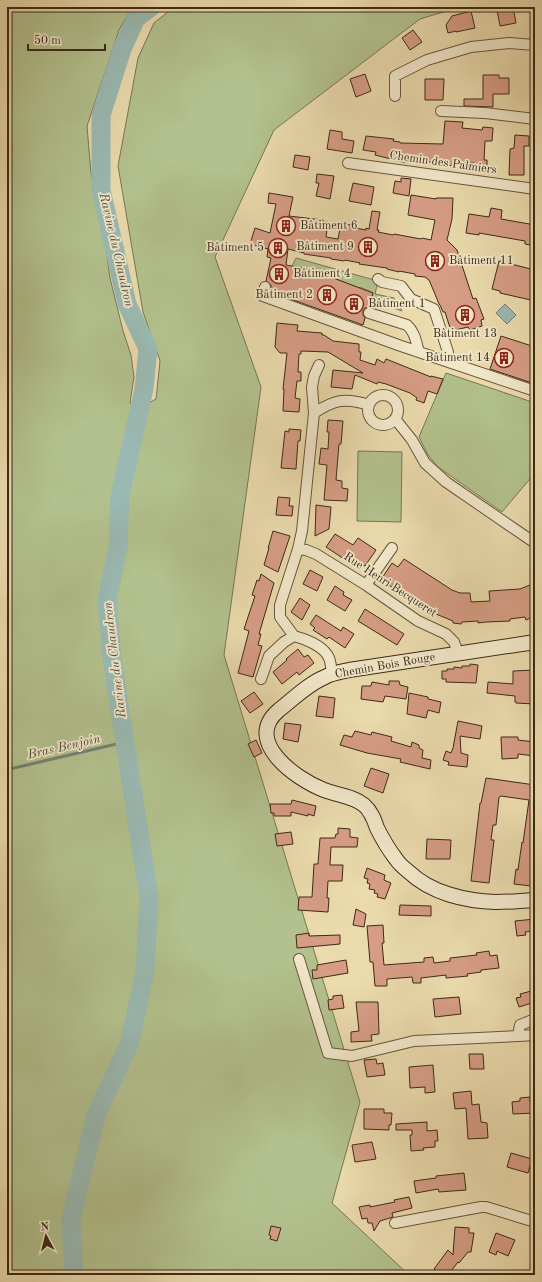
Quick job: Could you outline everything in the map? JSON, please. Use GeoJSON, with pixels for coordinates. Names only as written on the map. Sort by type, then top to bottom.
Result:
{"type":"FeatureCollection","features":[{"type":"Feature","properties":{"kind":"street"},"geometry":{"type":"LineString","coordinates":[[395,96],[395,76],[427,60],[471,47],[509,43],[535,45]]}},
{"type":"Feature","properties":{"kind":"street"},"geometry":{"type":"LineString","coordinates":[[441,111],[484,113],[535,119]]}},
{"type":"Feature","properties":{"kind":"street","name":"Chemin des Palmiers"},"geometry":{"type":"LineString","coordinates":[[348,163],[535,189]]}},
{"type":"Feature","properties":{"kind":"street"},"geometry":{"type":"LineString","coordinates":[[378,279],[382,282],[401,286],[411,300],[434,309],[448,352],[448,361]]}},
{"type":"Feature","properties":{"kind":"street"},"geometry":{"type":"LineString","coordinates":[[264,287],[263,296],[419,352],[535,391]]}},
{"type":"Feature","properties":{"kind":"street"},"geometry":{"type":"LineString","coordinates":[[369,312],[407,325],[414,334],[419,352]]}},
{"type":"Feature","properties":{"kind":"street"},"geometry":{"type":"LineString","coordinates":[[319,365],[314,376],[312,387],[314,413],[302,531],[298,549],[280,605],[280,617],[294,636],[308,640],[330,658],[332,674]]}},
{"type":"Feature","properties":{"kind":"street"},"geometry":{"type":"LineString","coordinates":[[380,396],[387,396],[394,399],[398,406],[396,420],[383,426],[376,424],[370,419],[368,412],[369,405],[373,399],[380,396]]}},
{"type":"Feature","properties":{"kind":"street"},"geometry":{"type":"LineString","coordinates":[[314,413],[332,402],[342,400],[360,402],[369,405]]}},
{"type":"Feature","properties":{"kind":"street"},"geometry":{"type":"LineString","coordinates":[[396,420],[412,440],[424,463],[446,482],[535,543]]}},
{"type":"Feature","properties":{"kind":"street"},"geometry":{"type":"LineString","coordinates":[[366,585],[392,548]]}},
{"type":"Feature","properties":{"kind":"street","name":"Rue Henri Becqueret"},"geometry":{"type":"LineString","coordinates":[[298,549],[316,554],[366,585],[418,621],[446,634],[454,642],[458,654]]}},
{"type":"Feature","properties":{"kind":"street"},"geometry":{"type":"LineString","coordinates":[[261,679],[269,656],[284,642],[294,636]]}},
{"type":"Feature","properties":{"kind":"street","name":"Chemin Bois Rouge"},"geometry":{"type":"LineString","coordinates":[[535,642],[348,670],[332,674],[315,682],[274,714],[267,724],[266,730],[267,742],[270,748],[291,771],[324,790],[362,803],[375,820],[378,828],[397,860],[425,884],[462,898],[494,902],[535,900]]}},
{"type":"Feature","properties":{"kind":"street"},"geometry":{"type":"LineString","coordinates":[[299,959],[328,1053],[352,1056],[414,1041],[535,1035]]}},
{"type":"Feature","properties":{"kind":"street"},"geometry":{"type":"LineString","coordinates":[[518,1036],[520,1025],[535,1019]]}},
{"type":"Feature","properties":{"kind":"street"},"geometry":{"type":"LineString","coordinates":[[395,1223],[481,1207],[486,1207],[535,1222]]}},
{"type":"Feature","properties":{"kind":"green space"},"geometry":{"type":"Polygon","coordinates":[[[15,7],[132,7],[119,30],[87,126],[91,173],[102,221],[110,278],[123,331],[131,355],[134,377],[130,403],[140,408],[156,399],[160,361],[143,312],[118,166],[138,58],[154,23],[174,7],[460,7],[420,19],[274,130],[215,257],[261,387],[224,655],[360,1102],[332,1203],[409,1275],[7,1275],[7,20],[15,7]]]}},
{"type":"Feature","properties":{"kind":"green space"},"geometry":{"type":"Polygon","coordinates":[[[296,258],[378,281],[375,294],[394,298],[402,311],[371,300],[373,293],[360,287],[359,288],[307,269],[292,266],[296,258]]]}},
{"type":"Feature","properties":{"kind":"green space"},"geometry":{"type":"Polygon","coordinates":[[[446,373],[535,403],[535,473],[502,512],[438,467],[428,455],[419,437],[446,373]]]}},
{"type":"Feature","properties":{"kind":"green space"},"geometry":{"type":"Polygon","coordinates":[[[358,451],[402,452],[401,522],[357,521],[358,451]]]}},
{"type":"Feature","properties":{"kind":"water"},"geometry":{"type":"Polygon","coordinates":[[[505,304],[516,315],[507,324],[496,313],[505,304]]]}},
{"type":"Feature","properties":{"kind":"building"},"geometry":{"type":"Polygon","coordinates":[[[513,7],[516,23],[500,26],[497,10],[513,7]]]}},
{"type":"Feature","properties":{"kind":"building"},"geometry":{"type":"Polygon","coordinates":[[[471,11],[475,28],[448,33],[446,25],[452,16],[471,11]]]}},
{"type":"Feature","properties":{"kind":"building"},"geometry":{"type":"Polygon","coordinates":[[[413,30],[422,42],[410,50],[402,38],[413,30]]]}},
{"type":"Feature","properties":{"kind":"building"},"geometry":{"type":"Polygon","coordinates":[[[365,74],[371,91],[356,97],[350,79],[365,74]]]}},
{"type":"Feature","properties":{"kind":"building"},"geometry":{"type":"Polygon","coordinates":[[[483,75],[499,75],[499,78],[509,78],[509,94],[493,94],[493,107],[464,106],[464,99],[483,99],[483,75]]]}},
{"type":"Feature","properties":{"kind":"building"},"geometry":{"type":"Polygon","coordinates":[[[425,79],[444,79],[443,100],[425,100],[425,79]]]}},
{"type":"Feature","properties":{"kind":"building"},"geometry":{"type":"Polygon","coordinates":[[[445,121],[463,122],[462,128],[482,130],[483,127],[493,128],[492,141],[485,141],[484,160],[487,160],[487,170],[473,170],[474,163],[456,162],[456,166],[440,165],[440,162],[403,162],[375,155],[376,152],[363,150],[366,136],[394,139],[393,141],[400,143],[443,144],[445,121]]]}},
{"type":"Feature","properties":{"kind":"building"},"geometry":{"type":"Polygon","coordinates":[[[330,130],[342,132],[342,139],[354,141],[352,153],[327,149],[330,130]]]}},
{"type":"Feature","properties":{"kind":"building"},"geometry":{"type":"Polygon","coordinates":[[[515,135],[529,136],[529,146],[524,146],[524,175],[509,175],[510,149],[514,148],[515,135]]]}},
{"type":"Feature","properties":{"kind":"building"},"geometry":{"type":"Polygon","coordinates":[[[295,155],[310,157],[308,170],[293,167],[295,155]]]}},
{"type":"Feature","properties":{"kind":"building"},"geometry":{"type":"Polygon","coordinates":[[[317,174],[334,176],[330,199],[316,196],[319,183],[316,183],[317,174]]]}},
{"type":"Feature","properties":{"kind":"building"},"geometry":{"type":"Polygon","coordinates":[[[401,178],[411,179],[409,196],[393,193],[395,181],[401,182],[401,178]]]}},
{"type":"Feature","properties":{"kind":"building"},"geometry":{"type":"Polygon","coordinates":[[[353,183],[374,187],[371,205],[349,201],[353,183]]]}},
{"type":"Feature","properties":{"kind":"building"},"geometry":{"type":"Polygon","coordinates":[[[269,193],[293,197],[289,216],[323,220],[323,222],[328,222],[326,237],[338,239],[341,223],[351,225],[350,227],[366,230],[366,228],[369,229],[372,211],[380,212],[378,232],[431,240],[435,220],[408,215],[411,195],[436,199],[453,198],[452,219],[447,240],[457,250],[473,299],[476,298],[484,319],[481,320],[482,326],[470,330],[468,327],[451,331],[445,312],[443,312],[439,304],[429,280],[425,277],[345,260],[304,254],[288,249],[286,265],[307,269],[373,293],[369,307],[365,308],[363,311],[365,318],[363,325],[271,292],[271,285],[266,281],[271,258],[267,257],[268,249],[250,244],[255,228],[270,233],[276,204],[268,203],[269,193]]]}},
{"type":"Feature","properties":{"kind":"building"},"geometry":{"type":"Polygon","coordinates":[[[491,208],[502,210],[501,219],[535,225],[535,246],[525,244],[525,241],[479,233],[479,235],[466,233],[469,214],[489,217],[491,208]]]}},
{"type":"Feature","properties":{"kind":"building"},"geometry":{"type":"Polygon","coordinates":[[[499,261],[535,270],[535,301],[500,293],[500,291],[492,289],[499,261]]]}},
{"type":"Feature","properties":{"kind":"building"},"geometry":{"type":"Polygon","coordinates":[[[277,323],[298,325],[297,331],[322,333],[322,335],[333,341],[359,344],[359,352],[361,352],[360,360],[375,365],[377,359],[384,363],[386,359],[431,377],[443,379],[437,394],[428,391],[424,403],[416,400],[417,398],[410,393],[386,384],[378,382],[377,384],[355,375],[352,389],[331,387],[333,370],[363,373],[328,352],[301,351],[301,354],[299,354],[298,372],[301,372],[301,381],[297,381],[295,398],[300,399],[299,412],[283,411],[283,389],[287,353],[280,353],[275,347],[277,323]]]}},
{"type":"Feature","properties":{"kind":"building"},"geometry":{"type":"Polygon","coordinates":[[[501,336],[535,347],[535,384],[490,369],[501,336]]]}},
{"type":"Feature","properties":{"kind":"building"},"geometry":{"type":"Polygon","coordinates":[[[328,420],[343,421],[341,444],[339,444],[336,480],[342,481],[342,488],[348,489],[347,501],[324,500],[327,465],[319,464],[321,448],[328,449],[328,420]]]}},
{"type":"Feature","properties":{"kind":"building"},"geometry":{"type":"Polygon","coordinates":[[[289,429],[301,430],[300,441],[298,441],[296,469],[281,468],[285,431],[289,432],[289,429]]]}},
{"type":"Feature","properties":{"kind":"building"},"geometry":{"type":"Polygon","coordinates":[[[278,497],[290,498],[289,506],[293,506],[292,516],[276,515],[278,497]]]}},
{"type":"Feature","properties":{"kind":"building"},"geometry":{"type":"Polygon","coordinates":[[[316,505],[331,507],[329,529],[315,536],[316,505]]]}},
{"type":"Feature","properties":{"kind":"building"},"geometry":{"type":"Polygon","coordinates":[[[273,531],[290,536],[278,572],[264,565],[273,531]]]}},
{"type":"Feature","properties":{"kind":"building"},"geometry":{"type":"Polygon","coordinates":[[[335,534],[353,545],[358,538],[376,550],[365,566],[347,555],[344,559],[326,547],[335,534]]]}},
{"type":"Feature","properties":{"kind":"building"},"geometry":{"type":"Polygon","coordinates":[[[404,559],[452,590],[460,593],[470,593],[471,602],[490,601],[489,591],[520,589],[535,583],[535,616],[526,620],[525,617],[510,619],[510,621],[478,623],[478,621],[462,622],[461,624],[453,623],[453,621],[436,614],[435,616],[428,612],[429,609],[413,599],[412,601],[386,583],[387,581],[382,578],[392,563],[398,567],[404,559]]]}},
{"type":"Feature","properties":{"kind":"building"},"geometry":{"type":"Polygon","coordinates":[[[310,570],[323,577],[317,591],[303,584],[310,570]]]}},
{"type":"Feature","properties":{"kind":"building"},"geometry":{"type":"Polygon","coordinates":[[[261,574],[274,583],[259,634],[261,634],[258,645],[262,646],[253,677],[238,673],[249,631],[244,629],[255,596],[252,595],[257,580],[259,581],[261,574]]]}},
{"type":"Feature","properties":{"kind":"building"},"geometry":{"type":"Polygon","coordinates":[[[335,586],[344,592],[343,595],[352,600],[345,611],[327,600],[335,586]]]}},
{"type":"Feature","properties":{"kind":"building"},"geometry":{"type":"Polygon","coordinates":[[[300,598],[310,605],[302,620],[291,612],[300,598]]]}},
{"type":"Feature","properties":{"kind":"building"},"geometry":{"type":"Polygon","coordinates":[[[365,609],[404,634],[397,645],[358,621],[365,609]]]}},
{"type":"Feature","properties":{"kind":"building"},"geometry":{"type":"Polygon","coordinates":[[[316,615],[341,631],[343,627],[354,634],[345,648],[329,637],[327,639],[313,630],[315,628],[310,624],[316,615]]]}},
{"type":"Feature","properties":{"kind":"building"},"geometry":{"type":"Polygon","coordinates":[[[298,649],[304,657],[308,655],[314,663],[299,675],[297,672],[282,684],[273,672],[298,649]]]}},
{"type":"Feature","properties":{"kind":"building"},"geometry":{"type":"Polygon","coordinates":[[[470,664],[478,665],[476,683],[446,682],[446,679],[442,679],[442,671],[454,669],[454,667],[462,668],[462,666],[470,666],[470,664]]]}},
{"type":"Feature","properties":{"kind":"building"},"geometry":{"type":"Polygon","coordinates":[[[535,670],[534,704],[516,703],[515,696],[487,693],[488,682],[513,684],[513,671],[535,670]]]}},
{"type":"Feature","properties":{"kind":"building"},"geometry":{"type":"Polygon","coordinates":[[[389,681],[399,681],[400,685],[408,687],[406,699],[385,696],[383,702],[361,699],[362,686],[371,686],[372,682],[389,685],[389,681]]]}},
{"type":"Feature","properties":{"kind":"building"},"geometry":{"type":"Polygon","coordinates":[[[254,692],[263,704],[250,713],[241,701],[254,692]]]}},
{"type":"Feature","properties":{"kind":"building"},"geometry":{"type":"Polygon","coordinates":[[[409,693],[428,697],[428,699],[441,702],[439,713],[428,710],[426,718],[407,714],[409,693]]]}},
{"type":"Feature","properties":{"kind":"building"},"geometry":{"type":"Polygon","coordinates":[[[319,696],[335,698],[333,718],[316,716],[319,696]]]}},
{"type":"Feature","properties":{"kind":"building"},"geometry":{"type":"Polygon","coordinates":[[[458,721],[482,726],[480,739],[460,736],[461,753],[468,755],[467,767],[448,765],[449,762],[443,760],[446,751],[451,753],[453,748],[458,721]]]}},
{"type":"Feature","properties":{"kind":"building"},"geometry":{"type":"Polygon","coordinates":[[[285,723],[301,725],[298,742],[283,739],[285,723]]]}},
{"type":"Feature","properties":{"kind":"building"},"geometry":{"type":"Polygon","coordinates":[[[355,731],[371,735],[372,732],[392,737],[391,741],[411,747],[412,742],[419,745],[419,748],[423,750],[422,758],[431,760],[430,769],[400,762],[401,759],[367,753],[340,745],[344,735],[352,737],[355,731]]]}},
{"type":"Feature","properties":{"kind":"building"},"geometry":{"type":"Polygon","coordinates":[[[501,737],[518,737],[518,740],[535,742],[535,756],[518,754],[518,758],[502,759],[501,737]]]}},
{"type":"Feature","properties":{"kind":"building"},"geometry":{"type":"Polygon","coordinates":[[[256,740],[262,753],[254,757],[248,744],[256,740]]]}},
{"type":"Feature","properties":{"kind":"building"},"geometry":{"type":"Polygon","coordinates":[[[371,768],[389,774],[383,793],[364,786],[371,768]]]}},
{"type":"Feature","properties":{"kind":"building"},"geometry":{"type":"Polygon","coordinates":[[[486,778],[535,785],[535,856],[531,886],[514,884],[516,869],[518,870],[522,842],[523,843],[529,800],[501,796],[499,797],[496,825],[493,825],[491,840],[494,840],[489,883],[471,881],[480,803],[486,778]]]}},
{"type":"Feature","properties":{"kind":"building"},"geometry":{"type":"Polygon","coordinates":[[[292,800],[316,806],[314,816],[291,812],[291,816],[274,816],[274,813],[271,813],[270,804],[291,804],[292,800]]]}},
{"type":"Feature","properties":{"kind":"building"},"geometry":{"type":"Polygon","coordinates":[[[338,828],[350,829],[350,837],[358,838],[357,847],[331,847],[330,865],[343,865],[342,881],[328,881],[328,912],[298,910],[299,897],[312,897],[314,864],[318,864],[320,838],[335,838],[336,834],[338,834],[338,828]]]}},
{"type":"Feature","properties":{"kind":"building"},"geometry":{"type":"Polygon","coordinates":[[[291,832],[293,844],[277,846],[275,834],[291,832]]]}},
{"type":"Feature","properties":{"kind":"building"},"geometry":{"type":"Polygon","coordinates":[[[427,839],[451,840],[450,859],[426,859],[427,839]]]}},
{"type":"Feature","properties":{"kind":"building"},"geometry":{"type":"Polygon","coordinates":[[[367,868],[385,875],[384,880],[391,883],[385,899],[377,897],[378,894],[374,893],[375,890],[369,889],[370,884],[367,883],[368,879],[364,878],[367,868]]]}},
{"type":"Feature","properties":{"kind":"building"},"geometry":{"type":"Polygon","coordinates":[[[400,905],[431,906],[431,916],[399,915],[400,905]]]}},
{"type":"Feature","properties":{"kind":"building"},"geometry":{"type":"Polygon","coordinates":[[[356,909],[366,914],[364,927],[353,925],[356,909]]]}},
{"type":"Feature","properties":{"kind":"building"},"geometry":{"type":"Polygon","coordinates":[[[535,919],[535,931],[525,932],[526,935],[517,936],[515,921],[535,919]]]}},
{"type":"Feature","properties":{"kind":"building"},"geometry":{"type":"Polygon","coordinates":[[[383,925],[384,943],[382,943],[384,965],[424,962],[424,958],[433,957],[434,963],[450,961],[450,958],[477,955],[476,953],[489,951],[490,956],[497,955],[499,968],[481,970],[481,972],[467,974],[468,976],[446,978],[446,975],[421,978],[421,983],[413,983],[412,977],[387,979],[387,986],[375,986],[373,962],[370,962],[367,926],[383,925]]]}},
{"type":"Feature","properties":{"kind":"building"},"geometry":{"type":"Polygon","coordinates":[[[309,933],[309,936],[340,935],[340,944],[297,948],[296,935],[309,933]]]}},
{"type":"Feature","properties":{"kind":"building"},"geometry":{"type":"Polygon","coordinates":[[[346,960],[348,973],[313,979],[312,970],[317,970],[317,965],[346,960]]]}},
{"type":"Feature","properties":{"kind":"building"},"geometry":{"type":"Polygon","coordinates":[[[535,990],[535,1002],[519,1007],[516,998],[521,997],[520,994],[535,990]]]}},
{"type":"Feature","properties":{"kind":"building"},"geometry":{"type":"Polygon","coordinates":[[[342,995],[344,1008],[329,1010],[328,1000],[333,999],[333,996],[342,995]]]}},
{"type":"Feature","properties":{"kind":"building"},"geometry":{"type":"Polygon","coordinates":[[[459,997],[461,1014],[435,1017],[433,999],[459,997]]]}},
{"type":"Feature","properties":{"kind":"building"},"geometry":{"type":"Polygon","coordinates":[[[356,1002],[378,1002],[379,1034],[371,1035],[372,1041],[351,1042],[351,1032],[359,1031],[356,1002]]]}},
{"type":"Feature","properties":{"kind":"building"},"geometry":{"type":"Polygon","coordinates":[[[469,1054],[483,1054],[484,1069],[470,1069],[469,1054]]]}},
{"type":"Feature","properties":{"kind":"building"},"geometry":{"type":"Polygon","coordinates":[[[376,1059],[377,1064],[383,1063],[385,1075],[367,1077],[364,1060],[376,1059]]]}},
{"type":"Feature","properties":{"kind":"building"},"geometry":{"type":"Polygon","coordinates":[[[433,1065],[435,1092],[425,1093],[425,1087],[410,1088],[409,1067],[433,1065]]]}},
{"type":"Feature","properties":{"kind":"building"},"geometry":{"type":"Polygon","coordinates":[[[471,1091],[472,1105],[479,1104],[481,1122],[487,1123],[488,1138],[468,1139],[466,1108],[455,1109],[453,1093],[471,1091]]]}},
{"type":"Feature","properties":{"kind":"building"},"geometry":{"type":"Polygon","coordinates":[[[530,1097],[530,1101],[535,1100],[535,1113],[513,1114],[512,1102],[520,1101],[520,1098],[530,1097]]]}},
{"type":"Feature","properties":{"kind":"building"},"geometry":{"type":"Polygon","coordinates":[[[364,1109],[384,1109],[384,1113],[392,1113],[389,1130],[364,1129],[364,1109]]]}},
{"type":"Feature","properties":{"kind":"building"},"geometry":{"type":"Polygon","coordinates":[[[427,1122],[427,1131],[437,1130],[438,1141],[435,1141],[435,1147],[411,1151],[410,1135],[412,1135],[412,1130],[396,1130],[396,1124],[427,1122]]]}},
{"type":"Feature","properties":{"kind":"building"},"geometry":{"type":"Polygon","coordinates":[[[372,1142],[376,1159],[355,1162],[352,1145],[372,1142]]]}},
{"type":"Feature","properties":{"kind":"building"},"geometry":{"type":"Polygon","coordinates":[[[511,1153],[532,1159],[528,1173],[507,1167],[511,1153]]]}},
{"type":"Feature","properties":{"kind":"building"},"geometry":{"type":"Polygon","coordinates":[[[464,1173],[466,1190],[439,1192],[438,1189],[416,1193],[414,1181],[436,1178],[436,1176],[464,1173]]]}},
{"type":"Feature","properties":{"kind":"building"},"geometry":{"type":"Polygon","coordinates":[[[409,1197],[412,1208],[392,1213],[393,1217],[380,1221],[374,1231],[372,1223],[368,1223],[367,1218],[362,1219],[359,1207],[370,1205],[370,1207],[395,1202],[394,1200],[409,1197]]]}},
{"type":"Feature","properties":{"kind":"building"},"geometry":{"type":"Polygon","coordinates":[[[271,1226],[281,1228],[277,1241],[270,1239],[271,1236],[269,1235],[271,1226]]]}},
{"type":"Feature","properties":{"kind":"building"},"geometry":{"type":"Polygon","coordinates":[[[455,1227],[469,1228],[469,1233],[474,1233],[471,1252],[468,1252],[459,1263],[458,1262],[448,1275],[442,1275],[434,1269],[448,1250],[453,1255],[455,1227]]]}},
{"type":"Feature","properties":{"kind":"building"},"geometry":{"type":"Polygon","coordinates":[[[496,1233],[515,1240],[508,1256],[497,1251],[496,1255],[489,1252],[496,1233]]]}},
{"type":"Feature","properties":{"kind":"waterway","name":"Ravine du Chaudron"},"geometry":{"type":"LineString","coordinates":[[74,1275],[71,1219],[96,1115],[130,1042],[145,970],[149,898],[112,659],[107,599],[118,548],[120,495],[144,389],[148,349],[127,304],[101,190],[101,115],[122,49],[136,18],[151,7]]}},
{"type":"Feature","properties":{"kind":"waterway","name":"Bras Benjoin"},"geometry":{"type":"LineString","coordinates":[[7,770],[125,742]]}},
{"type":"Feature","properties":{"kind":"place","name":"Bâtiment 6"},"geometry":{"type":"Point","coordinates":[286,226]}},
{"type":"Feature","properties":{"kind":"place","name":"Bâtiment 9"},"geometry":{"type":"Point","coordinates":[368,247]}},
{"type":"Feature","properties":{"kind":"place","name":"Bâtiment 5"},"geometry":{"type":"Point","coordinates":[278,248]}},
{"type":"Feature","properties":{"kind":"place","name":"Bâtiment 11"},"geometry":{"type":"Point","coordinates":[435,261]}},
{"type":"Feature","properties":{"kind":"place","name":"Bâtiment 4"},"geometry":{"type":"Point","coordinates":[279,274]}},
{"type":"Feature","properties":{"kind":"place","name":"Bâtiment 2"},"geometry":{"type":"Point","coordinates":[327,295]}},
{"type":"Feature","properties":{"kind":"place","name":"Bâtiment 1"},"geometry":{"type":"Point","coordinates":[354,304]}},
{"type":"Feature","properties":{"kind":"place","name":"Bâtiment 13"},"geometry":{"type":"Point","coordinates":[465,315]}},
{"type":"Feature","properties":{"kind":"place","name":"Bâtiment 14"},"geometry":{"type":"Point","coordinates":[504,358]}}]}
